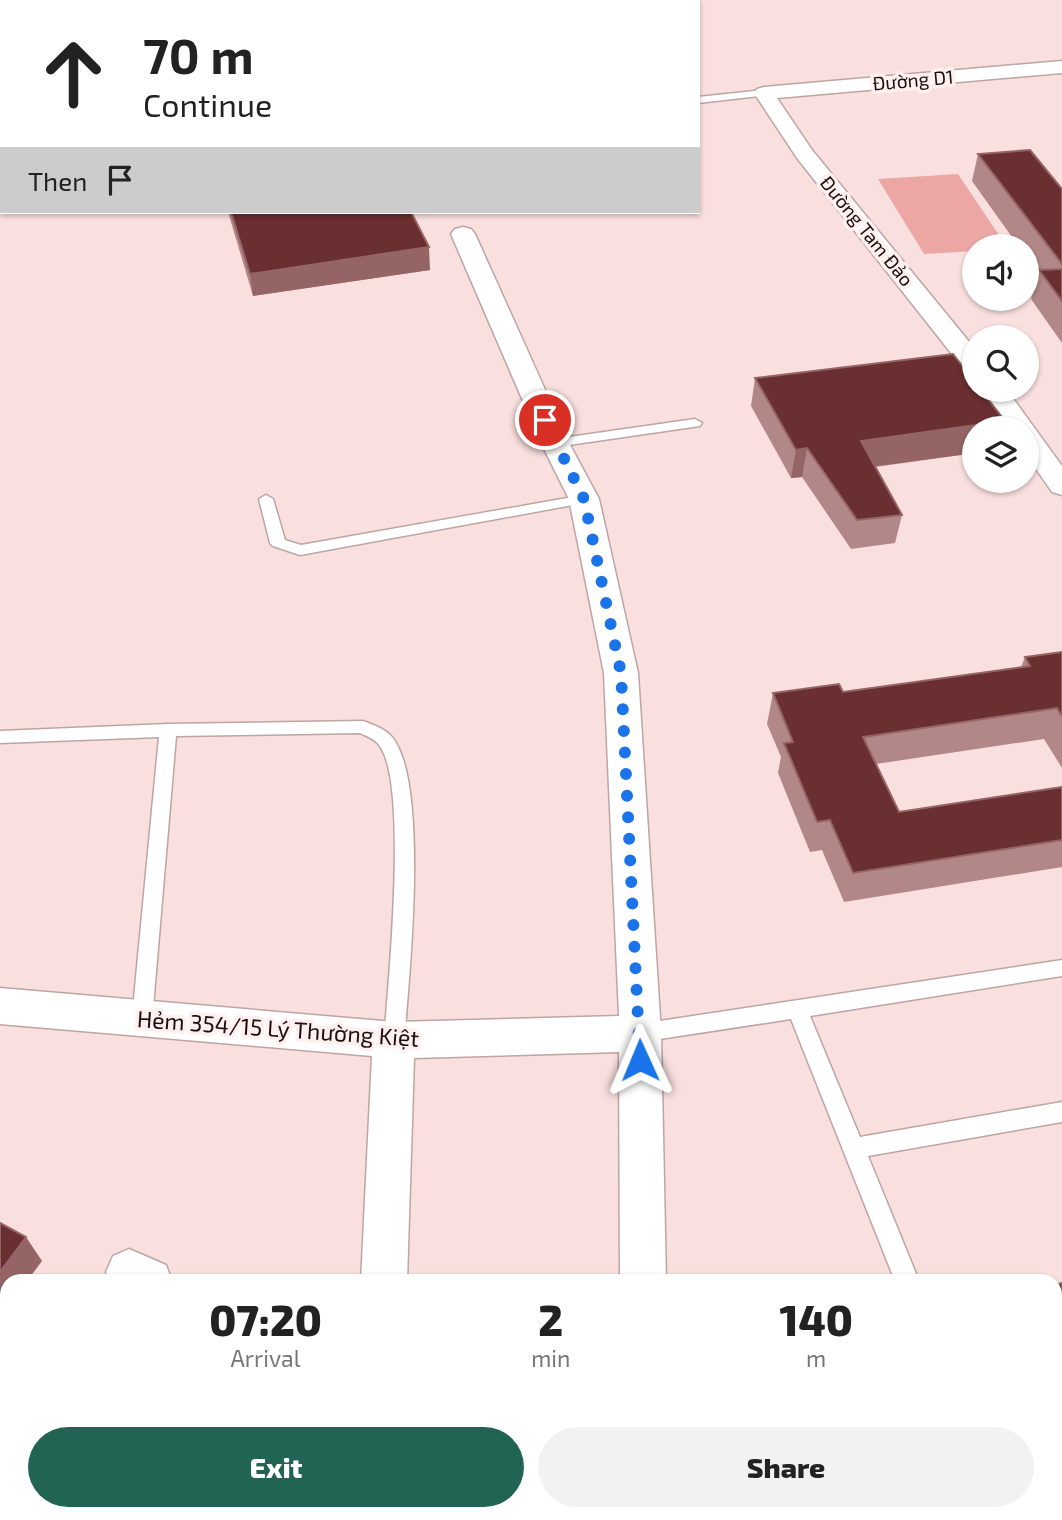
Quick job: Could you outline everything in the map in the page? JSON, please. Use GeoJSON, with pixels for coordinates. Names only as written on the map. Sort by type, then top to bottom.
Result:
{"type":"FeatureCollection","features":[{"type":"Feature","properties":{"kind":"street","name":"Đường D1"},"geometry":{"type":"LineString","coordinates":[[764,93],[1062,67]]}},
{"type":"Feature","properties":{"kind":"street","name":"Đường Tam Đảo"},"geometry":{"type":"LineString","coordinates":[[764,93],[804,154],[962,350]]}},
{"type":"Feature","properties":{"kind":"street"},"geometry":{"type":"LineString","coordinates":[[463,234],[555,443],[584,499],[621,673],[640,1033],[643,1274]]}},
{"type":"Feature","properties":{"kind":"street"},"geometry":{"type":"LineString","coordinates":[[1039,453],[1062,485]]}},
{"type":"Feature","properties":{"kind":"street","name":"Hẻm 354/15 Lý Thường Kiệt"},"geometry":{"type":"LineString","coordinates":[[0,1006],[394,1040],[640,1033]]}},
{"type":"Feature","properties":{"kind":"street"},"geometry":{"type":"LineString","coordinates":[[384,1274],[394,1040]]}},
{"type":"Feature","properties":{"kind":"lane"},"geometry":{"type":"LineString","coordinates":[[700,100],[764,93]]}},
{"type":"Feature","properties":{"kind":"lane"},"geometry":{"type":"LineString","coordinates":[[555,443],[695,423]]}},
{"type":"Feature","properties":{"kind":"lane"},"geometry":{"type":"LineString","coordinates":[[266,499],[278,543],[300,550],[584,499]]}},
{"type":"Feature","properties":{"kind":"lane"},"geometry":{"type":"LineString","coordinates":[[0,737],[168,730],[363,727],[387,742],[401,783],[402,795],[404,882],[394,1040]]}},
{"type":"Feature","properties":{"kind":"lane"},"geometry":{"type":"LineString","coordinates":[[142,1019],[168,730]]}},
{"type":"Feature","properties":{"kind":"lane"},"geometry":{"type":"LineString","coordinates":[[640,1033],[1062,968]]}},
{"type":"Feature","properties":{"kind":"lane"},"geometry":{"type":"LineString","coordinates":[[797,1008],[904,1274]]}},
{"type":"Feature","properties":{"kind":"lane"},"geometry":{"type":"LineString","coordinates":[[853,1148],[1062,1112]]}},
{"type":"Feature","properties":{"kind":"shaded area"},"geometry":{"type":"Polygon","coordinates":[[[958,174],[998,234],[962,234],[962,252],[924,254],[878,179],[958,174]]]}},
{"type":"Feature","properties":{"kind":"building"},"geometry":{"type":"Polygon","coordinates":[[[1030,150],[1062,189],[1062,264],[978,154],[1030,150]]]}},
{"type":"Feature","properties":{"kind":"building"},"geometry":{"type":"Polygon","coordinates":[[[232,214],[412,214],[429,247],[250,274],[232,214]]]}},
{"type":"Feature","properties":{"kind":"building"},"geometry":{"type":"Polygon","coordinates":[[[1062,269],[1062,301],[1039,270],[1062,269]]]}},
{"type":"Feature","properties":{"kind":"building"},"geometry":{"type":"Polygon","coordinates":[[[953,354],[962,365],[962,402],[990,402],[1001,416],[962,416],[962,427],[861,441],[902,515],[857,520],[807,448],[796,450],[755,378],[953,354]]]}},
{"type":"Feature","properties":{"kind":"building"},"geometry":{"type":"Polygon","coordinates":[[[1062,652],[1062,716],[1057,708],[863,737],[899,812],[1062,787],[1062,840],[853,873],[830,820],[817,822],[784,743],[793,742],[773,693],[839,684],[843,692],[1030,666],[1025,657],[1062,652]]]}},
{"type":"Feature","properties":{"kind":"building"},"geometry":{"type":"Polygon","coordinates":[[[0,1223],[26,1237],[0,1272],[0,1223]]]}},
{"type":"Feature","properties":{"kind":"route"},"geometry":{"type":"LineString","coordinates":[[545,420],[584,499],[621,673],[640,1060]]}}]}
